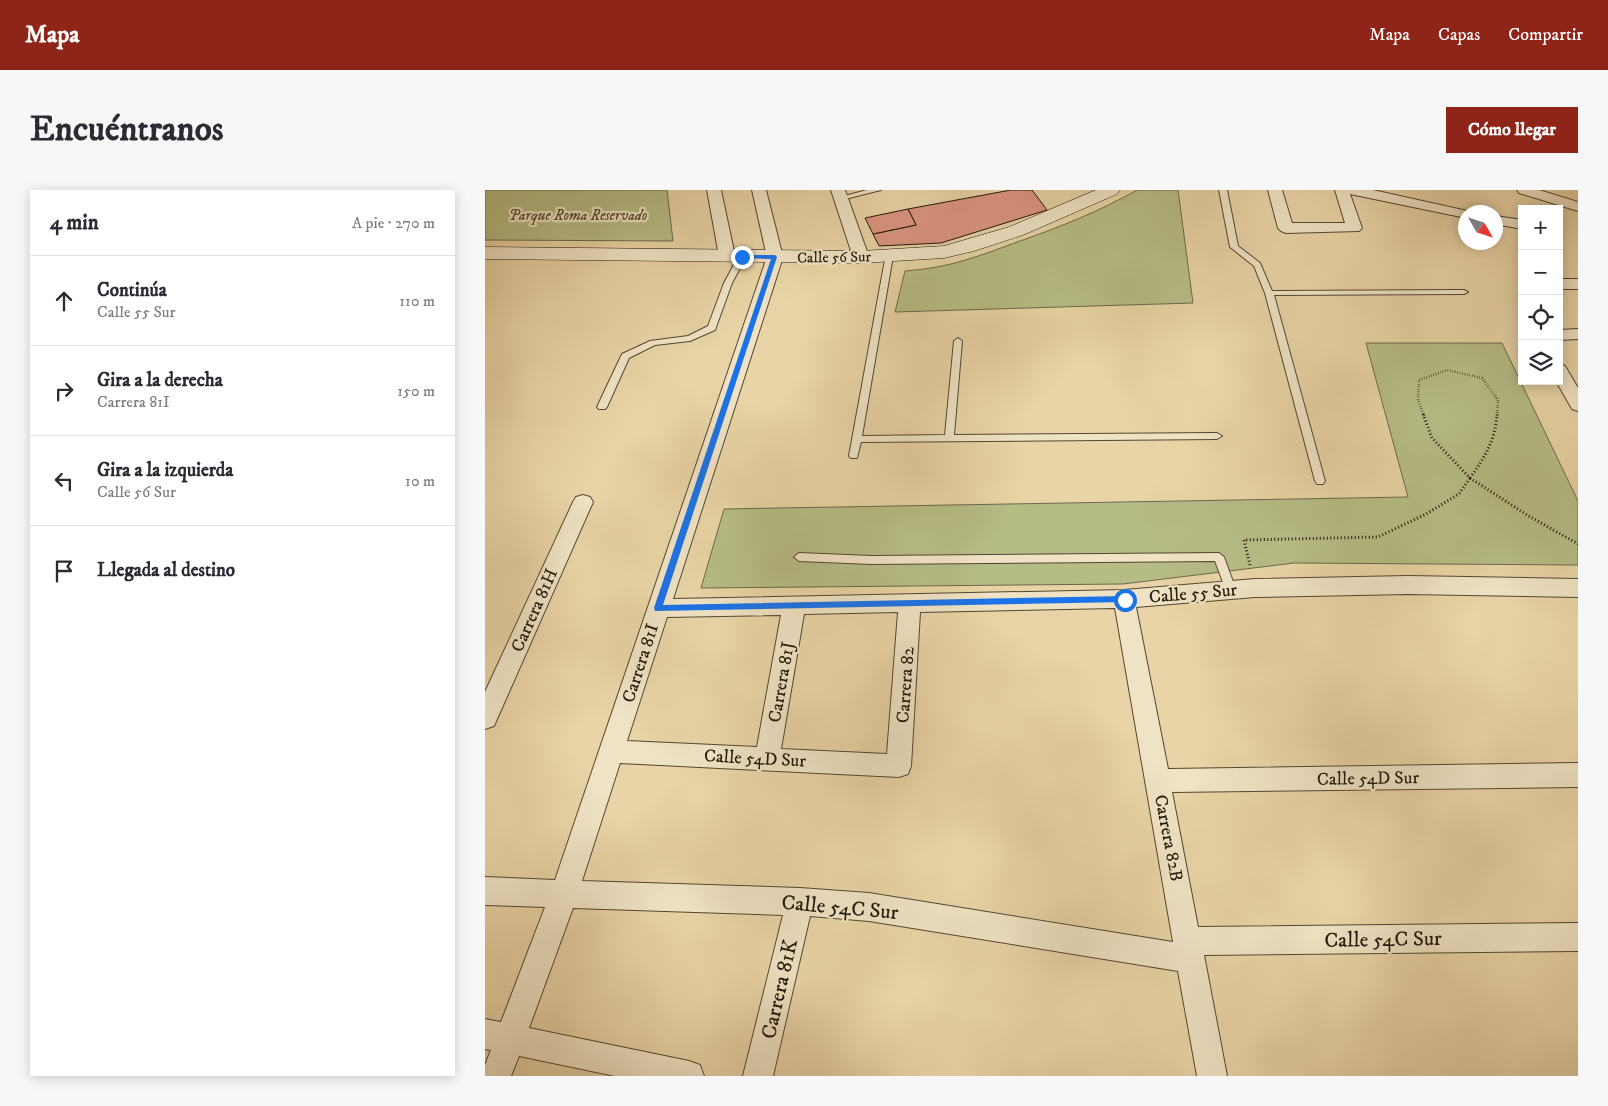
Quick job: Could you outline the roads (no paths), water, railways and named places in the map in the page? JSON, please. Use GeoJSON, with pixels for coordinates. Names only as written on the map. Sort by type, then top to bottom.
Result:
{"type":"FeatureCollection","features":[{"type":"Feature","properties":{"kind":"street"},"geometry":{"type":"LineString","coordinates":[[714,190],[734,256]]}},
{"type":"Feature","properties":{"kind":"street"},"geometry":{"type":"LineString","coordinates":[[759,190],[775,257]]}},
{"type":"Feature","properties":{"kind":"street","name":"Calle 56 Sur"},"geometry":{"type":"LineString","coordinates":[[485,253],[861,257],[944,252],[967,247],[1016,231],[1111,190]]}},
{"type":"Feature","properties":{"kind":"street"},"geometry":{"type":"LineString","coordinates":[[1275,190],[1286,228],[1354,228],[1342,190]]}},
{"type":"Feature","properties":{"kind":"street"},"geometry":{"type":"LineString","coordinates":[[1352,190],[1458,213]]}},
{"type":"Feature","properties":{"kind":"street"},"geometry":{"type":"LineString","coordinates":[[1524,190],[1561,195],[1578,207]]}},
{"type":"Feature","properties":{"kind":"street"},"geometry":{"type":"LineString","coordinates":[[840,194],[861,257]]}},
{"type":"Feature","properties":{"kind":"street"},"geometry":{"type":"LineString","coordinates":[[1503,222],[1518,225]]}},
{"type":"Feature","properties":{"kind":"street","name":"Carrera 81I"},"geometry":{"type":"LineString","coordinates":[[496,1076],[498,1036],[563,894],[775,257]]}},
{"type":"Feature","properties":{"kind":"street"},"geometry":{"type":"LineString","coordinates":[[1563,284],[1578,284]]}},
{"type":"Feature","properties":{"kind":"street"},"geometry":{"type":"LineString","coordinates":[[1563,334],[1578,334]]}},
{"type":"Feature","properties":{"kind":"street"},"geometry":{"type":"LineString","coordinates":[[1563,376],[1575,394]]}},
{"type":"Feature","properties":{"kind":"street","name":"Carrera 81H"},"geometry":{"type":"LineString","coordinates":[[485,718],[583,502]]}},
{"type":"Feature","properties":{"kind":"street","name":"Calle 55 Sur"},"geometry":{"type":"LineString","coordinates":[[658,608],[1125,600],[1255,588],[1407,585],[1578,588]]}},
{"type":"Feature","properties":{"kind":"street","name":"Carrera 82B"},"geometry":{"type":"LineString","coordinates":[[1125,600],[1213,1076]]}},
{"type":"Feature","properties":{"kind":"street","name":"Carrera 82"},"geometry":{"type":"LineString","coordinates":[[899,766],[910,604]]}},
{"type":"Feature","properties":{"kind":"street","name":"Carrera 81J"},"geometry":{"type":"LineString","coordinates":[[767,759],[794,606]]}},
{"type":"Feature","properties":{"kind":"street","name":"Calle 54D Sur"},"geometry":{"type":"LineString","coordinates":[[611,750],[899,766]]}},
{"type":"Feature","properties":{"kind":"street","name":"Calle 54D Sur"},"geometry":{"type":"LineString","coordinates":[[1158,781],[1578,775]]}},
{"type":"Feature","properties":{"kind":"street","name":"Calle 54C Sur"},"geometry":{"type":"LineString","coordinates":[[485,891],[799,902],[869,907],[1190,950],[1578,937]]}},
{"type":"Feature","properties":{"kind":"street","name":"Carrera 81K"},"geometry":{"type":"LineString","coordinates":[[758,1076],[799,902]]}},
{"type":"Feature","properties":{"kind":"street"},"geometry":{"type":"LineString","coordinates":[[498,1036],[689,1076]]}},
{"type":"Feature","properties":{"kind":"lane"},"geometry":{"type":"LineString","coordinates":[[840,194],[877,190]]}},
{"type":"Feature","properties":{"kind":"lane"},"geometry":{"type":"LineString","coordinates":[[1223,190],[1234,247],[1257,265],[1269,293],[1319,481]]}},
{"type":"Feature","properties":{"kind":"lane"},"geometry":{"type":"LineString","coordinates":[[602,406],[625,356],[653,343],[690,338],[712,328],[728,283],[734,256]]}},
{"type":"Feature","properties":{"kind":"lane"},"geometry":{"type":"LineString","coordinates":[[854,456],[889,256]]}},
{"type":"Feature","properties":{"kind":"lane"},"geometry":{"type":"LineString","coordinates":[[1269,293],[1464,292]]}},
{"type":"Feature","properties":{"kind":"lane"},"geometry":{"type":"LineString","coordinates":[[949,438],[959,341]]}},
{"type":"Feature","properties":{"kind":"lane"},"geometry":{"type":"LineString","coordinates":[[857,439],[1217,436]]}},
{"type":"Feature","properties":{"kind":"lane"},"geometry":{"type":"LineString","coordinates":[[799,557],[871,560],[1219,556],[1231,590]]}},
{"type":"Feature","properties":{"kind":"park label","name":"Parque Roma Reservado"},"geometry":{"type":"Point","coordinates":[578,215]}}]}
